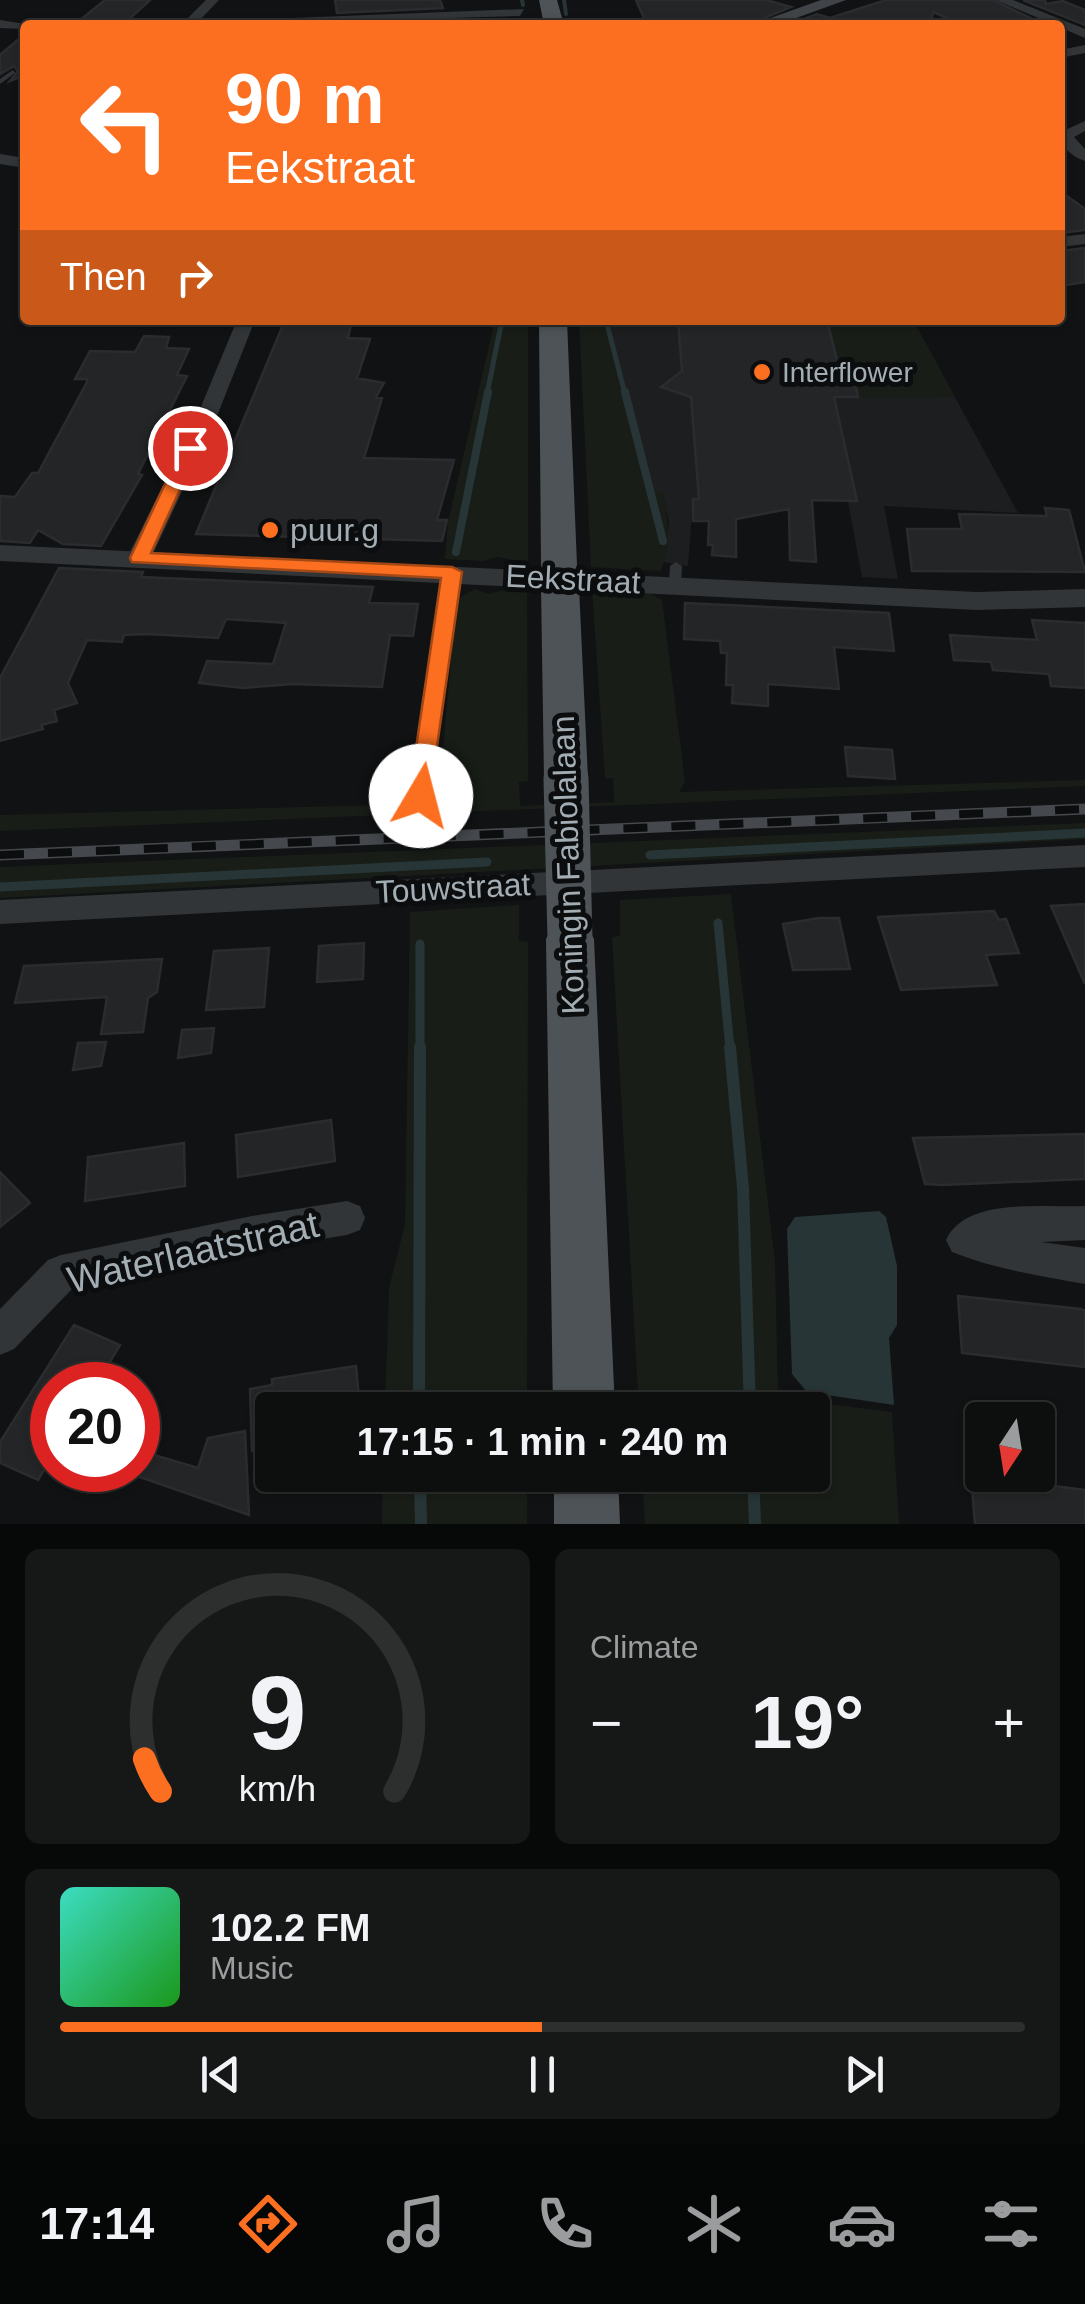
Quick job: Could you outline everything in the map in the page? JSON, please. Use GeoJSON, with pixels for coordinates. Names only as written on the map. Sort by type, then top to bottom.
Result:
{"type":"FeatureCollection","features":[{"type":"Feature","properties":{"kind":"main road"},"geometry":{"type":"LineString","coordinates":[[776,20],[838,0]]}},
{"type":"Feature","properties":{"kind":"main road","name":"Koningin Fabiolalaan"},"geometry":{"type":"LineString","coordinates":[[553,325],[583,1392]]}},
{"type":"Feature","properties":{"kind":"main road"},"geometry":{"type":"LineString","coordinates":[[587,1492],[588,1524]]}},
{"type":"Feature","properties":{"kind":"street"},"geometry":{"type":"LineString","coordinates":[[1002,0],[1051,20]]}},
{"type":"Feature","properties":{"kind":"street"},"geometry":{"type":"LineString","coordinates":[[358,20],[520,12]]}},
{"type":"Feature","properties":{"kind":"street"},"geometry":{"type":"LineString","coordinates":[[1085,125],[1066,134],[1070,145],[1085,156]]}},
{"type":"Feature","properties":{"kind":"street"},"geometry":{"type":"LineString","coordinates":[[139,558],[205,421],[244,325]]}},
{"type":"Feature","properties":{"kind":"street","name":"Eekstraat"},"geometry":{"type":"LineString","coordinates":[[0,553],[452,572],[676,575],[976,601],[1085,598]]}},
{"type":"Feature","properties":{"kind":"street","name":"Touwstraat"},"geometry":{"type":"LineString","coordinates":[[0,912],[1085,856]]}},
{"type":"Feature","properties":{"kind":"street","name":"Waterlaatstraat"},"geometry":{"type":"LineString","coordinates":[[0,1336],[60,1273],[252,1233],[348,1218]]}},
{"type":"Feature","properties":{"kind":"street"},"geometry":{"type":"LineString","coordinates":[[1085,1223],[987,1228],[966,1240],[1021,1256],[1085,1266]]}},
{"type":"Feature","properties":{"kind":"lane"},"geometry":{"type":"LineString","coordinates":[[0,82],[12,72]]}},
{"type":"Feature","properties":{"kind":"lane"},"geometry":{"type":"LineString","coordinates":[[421,796],[452,572]]}},
{"type":"Feature","properties":{"kind":"shaded area"},"geometry":{"type":"Polygon","coordinates":[[[494,325],[528,325],[528,564],[498,557],[483,561],[445,559],[448,522],[494,325]]]}},
{"type":"Feature","properties":{"kind":"shaded area"},"geometry":{"type":"Polygon","coordinates":[[[579,325],[608,325],[652,492],[663,493],[668,544],[660,571],[591,567],[579,325]]]}},
{"type":"Feature","properties":{"kind":"shaded area"},"geometry":{"type":"Polygon","coordinates":[[[608,325],[916,325],[1018,513],[884,506],[898,579],[862,577],[848,502],[693,499],[688,566],[663,562],[669,523],[663,494],[653,492],[608,325]]]}},
{"type":"Feature","properties":{"kind":"shaded area"},"geometry":{"type":"Polygon","coordinates":[[[828,325],[916,325],[955,397],[849,398],[858,396],[854,377],[841,376],[828,325]]]}},
{"type":"Feature","properties":{"kind":"shaded area"},"geometry":{"type":"Polygon","coordinates":[[[527,585],[528,781],[519,782],[520,806],[614,802],[613,778],[605,778],[592,589],[629,597],[648,592],[662,600],[685,781],[679,792],[1085,780],[1085,786],[0,831],[0,815],[460,803],[440,781],[456,607],[461,597],[475,589],[489,594],[527,585]]]}},
{"type":"Feature","properties":{"kind":"shaded area"},"geometry":{"type":"Polygon","coordinates":[[[1085,823],[1085,839],[0,898],[0,867],[1085,823]]]}},
{"type":"Feature","properties":{"kind":"shaded area"},"geometry":{"type":"Polygon","coordinates":[[[731,894],[775,1262],[778,1392],[638,1392],[612,937],[620,936],[620,900],[731,894]]]}},
{"type":"Feature","properties":{"kind":"shaded area"},"geometry":{"type":"Polygon","coordinates":[[[519,905],[519,941],[528,942],[527,1392],[386,1392],[389,1288],[405,1224],[410,912],[519,905]]]}},
{"type":"Feature","properties":{"kind":"shaded area"},"geometry":{"type":"Polygon","coordinates":[[[879,1211],[886,1217],[897,1266],[897,1325],[889,1338],[894,1405],[830,1395],[830,1392],[807,1392],[792,1374],[787,1229],[795,1217],[879,1211]]]}},
{"type":"Feature","properties":{"kind":"shaded area"},"geometry":{"type":"Polygon","coordinates":[[[830,1404],[892,1412],[899,1524],[645,1524],[643,1492],[830,1492],[830,1404]]]}},
{"type":"Feature","properties":{"kind":"shaded area"},"geometry":{"type":"Polygon","coordinates":[[[383,1492],[527,1492],[527,1524],[382,1524],[383,1492]]]}},
{"type":"Feature","properties":{"kind":"building"},"geometry":{"type":"Polygon","coordinates":[[[105,0],[150,0],[128,20],[80,20],[105,0]]]}},
{"type":"Feature","properties":{"kind":"building"},"geometry":{"type":"Polygon","coordinates":[[[335,0],[440,0],[443,8],[337,13],[335,0]]]}},
{"type":"Feature","properties":{"kind":"building"},"geometry":{"type":"Polygon","coordinates":[[[636,0],[766,0],[791,7],[759,20],[645,20],[636,0]]]}},
{"type":"Feature","properties":{"kind":"building"},"geometry":{"type":"Polygon","coordinates":[[[886,0],[993,0],[1035,20],[951,20],[933,12],[932,20],[801,20],[817,14],[830,18],[886,0]]]}},
{"type":"Feature","properties":{"kind":"building"},"geometry":{"type":"Polygon","coordinates":[[[1023,0],[1045,0],[1046,4],[1063,1],[1085,10],[1085,25],[1023,0]]]}},
{"type":"Feature","properties":{"kind":"building"},"geometry":{"type":"Polygon","coordinates":[[[20,38],[20,77],[10,81],[18,71],[14,66],[0,74],[0,55],[20,38]]]}},
{"type":"Feature","properties":{"kind":"building"},"geometry":{"type":"Polygon","coordinates":[[[1065,195],[1085,209],[1085,230],[1065,232],[1065,195]]]}},
{"type":"Feature","properties":{"kind":"building"},"geometry":{"type":"Polygon","coordinates":[[[1085,248],[1085,282],[1065,285],[1065,250],[1085,248]]]}},
{"type":"Feature","properties":{"kind":"building"},"geometry":{"type":"Polygon","coordinates":[[[283,325],[351,325],[348,338],[370,339],[357,378],[384,383],[376,397],[382,398],[364,458],[454,460],[437,520],[447,520],[442,541],[196,534],[283,325]]]}},
{"type":"Feature","properties":{"kind":"building"},"geometry":{"type":"Polygon","coordinates":[[[678,325],[828,325],[837,360],[850,360],[858,397],[834,397],[857,501],[812,500],[816,562],[790,560],[789,509],[736,519],[736,557],[712,555],[713,545],[708,545],[709,521],[693,521],[693,499],[699,499],[691,397],[661,387],[682,371],[678,325]]]}},
{"type":"Feature","properties":{"kind":"building"},"geometry":{"type":"Polygon","coordinates":[[[144,336],[169,337],[166,348],[189,349],[177,375],[187,376],[138,474],[142,475],[101,546],[63,544],[38,530],[30,543],[0,541],[0,496],[15,497],[32,473],[38,473],[87,382],[75,379],[90,351],[135,352],[144,336]]]}},
{"type":"Feature","properties":{"kind":"building"},"geometry":{"type":"Polygon","coordinates":[[[1045,508],[1069,510],[1085,572],[912,571],[907,529],[962,529],[959,514],[1047,516],[1045,508]]]}},
{"type":"Feature","properties":{"kind":"building"},"geometry":{"type":"Polygon","coordinates":[[[59,568],[143,572],[141,577],[373,587],[369,603],[418,604],[413,636],[390,635],[382,687],[293,684],[243,688],[199,683],[207,661],[273,664],[286,623],[226,619],[218,638],[148,634],[124,635],[122,642],[87,640],[68,683],[77,703],[54,710],[57,721],[41,725],[43,729],[0,741],[0,678],[59,568]]]}},
{"type":"Feature","properties":{"kind":"building"},"geometry":{"type":"Polygon","coordinates":[[[685,603],[889,613],[894,651],[834,647],[839,689],[768,684],[768,706],[732,703],[733,685],[726,685],[727,653],[721,653],[720,641],[684,639],[685,603]]]}},
{"type":"Feature","properties":{"kind":"building"},"geometry":{"type":"Polygon","coordinates":[[[1032,620],[1085,623],[1085,688],[1051,686],[1049,674],[993,670],[991,662],[954,660],[950,635],[1037,640],[1032,620]]]}},
{"type":"Feature","properties":{"kind":"building"},"geometry":{"type":"Polygon","coordinates":[[[845,747],[892,750],[895,779],[848,776],[845,747]]]}},
{"type":"Feature","properties":{"kind":"building"},"geometry":{"type":"Polygon","coordinates":[[[1085,904],[1085,984],[1051,906],[1085,904]]]}},
{"type":"Feature","properties":{"kind":"building"},"geometry":{"type":"Polygon","coordinates":[[[994,911],[999,920],[1006,919],[1019,953],[986,955],[997,985],[901,990],[878,917],[994,911]]]}},
{"type":"Feature","properties":{"kind":"building"},"geometry":{"type":"Polygon","coordinates":[[[839,918],[850,969],[793,970],[783,924],[839,918]]]}},
{"type":"Feature","properties":{"kind":"building"},"geometry":{"type":"Polygon","coordinates":[[[364,943],[363,979],[317,982],[319,946],[364,943]]]}},
{"type":"Feature","properties":{"kind":"building"},"geometry":{"type":"Polygon","coordinates":[[[269,948],[264,1007],[206,1010],[214,951],[269,948]]]}},
{"type":"Feature","properties":{"kind":"building"},"geometry":{"type":"Polygon","coordinates":[[[162,959],[157,992],[148,998],[143,1032],[101,1034],[107,997],[15,1003],[24,966],[162,959]]]}},
{"type":"Feature","properties":{"kind":"building"},"geometry":{"type":"Polygon","coordinates":[[[214,1028],[211,1053],[178,1058],[182,1030],[214,1028]]]}},
{"type":"Feature","properties":{"kind":"building"},"geometry":{"type":"Polygon","coordinates":[[[106,1042],[101,1066],[73,1070],[78,1043],[106,1042]]]}},
{"type":"Feature","properties":{"kind":"building"},"geometry":{"type":"Polygon","coordinates":[[[331,1120],[335,1161],[238,1177],[236,1135],[331,1120]]]}},
{"type":"Feature","properties":{"kind":"building"},"geometry":{"type":"Polygon","coordinates":[[[1085,1134],[1085,1179],[942,1185],[925,1184],[913,1138],[1085,1134]]]}},
{"type":"Feature","properties":{"kind":"building"},"geometry":{"type":"Polygon","coordinates":[[[184,1143],[185,1186],[85,1201],[88,1157],[184,1143]]]}},
{"type":"Feature","properties":{"kind":"building"},"geometry":{"type":"Polygon","coordinates":[[[0,1172],[30,1203],[0,1227],[0,1172]]]}},
{"type":"Feature","properties":{"kind":"building"},"geometry":{"type":"Polygon","coordinates":[[[958,1296],[1085,1311],[1085,1367],[962,1353],[958,1296]]]}},
{"type":"Feature","properties":{"kind":"building"},"geometry":{"type":"Polygon","coordinates":[[[74,1325],[120,1345],[110,1362],[51,1362],[74,1325]]]}},
{"type":"Feature","properties":{"kind":"building"},"geometry":{"type":"Polygon","coordinates":[[[356,1366],[358,1392],[255,1392],[252,1451],[250,1389],[272,1385],[272,1379],[356,1366]]]}},
{"type":"Feature","properties":{"kind":"building"},"geometry":{"type":"Polygon","coordinates":[[[30,1395],[30,1476],[0,1463],[0,1442],[30,1395]]]}},
{"type":"Feature","properties":{"kind":"building"},"geometry":{"type":"Polygon","coordinates":[[[245,1431],[249,1515],[160,1484],[160,1457],[198,1468],[208,1438],[245,1431]]]}},
{"type":"Feature","properties":{"kind":"building"},"geometry":{"type":"Polygon","coordinates":[[[1055,1486],[1085,1490],[1085,1524],[975,1524],[972,1492],[1055,1492],[1055,1486]]]}},
{"type":"Feature","properties":{"kind":"waterway"},"geometry":{"type":"LineString","coordinates":[[522,0],[523,5]]}},
{"type":"Feature","properties":{"kind":"waterway"},"geometry":{"type":"LineString","coordinates":[[564,0],[566,14]]}},
{"type":"Feature","properties":{"kind":"waterway"},"geometry":{"type":"LineString","coordinates":[[487,394],[501,325]]}},
{"type":"Feature","properties":{"kind":"waterway"},"geometry":{"type":"LineString","coordinates":[[607,325],[625,394]]}},
{"type":"Feature","properties":{"kind":"waterway"},"geometry":{"type":"LineString","coordinates":[[456,552],[488,392]]}},
{"type":"Feature","properties":{"kind":"waterway"},"geometry":{"type":"LineString","coordinates":[[625,392],[663,541]]}},
{"type":"Feature","properties":{"kind":"waterway"},"geometry":{"type":"LineString","coordinates":[[650,855],[1085,833]]}},
{"type":"Feature","properties":{"kind":"waterway"},"geometry":{"type":"LineString","coordinates":[[0,887],[487,862]]}},
{"type":"Feature","properties":{"kind":"waterway"},"geometry":{"type":"LineString","coordinates":[[718,923],[730,1049]]}},
{"type":"Feature","properties":{"kind":"waterway"},"geometry":{"type":"LineString","coordinates":[[420,944],[420,1047]]}},
{"type":"Feature","properties":{"kind":"waterway"},"geometry":{"type":"LineString","coordinates":[[419,1392],[420,1047]]}},
{"type":"Feature","properties":{"kind":"waterway"},"geometry":{"type":"LineString","coordinates":[[730,1047],[743,1188],[749,1392]]}},
{"type":"Feature","properties":{"kind":"waterway"},"geometry":{"type":"LineString","coordinates":[[420,1492],[421,1524]]}},
{"type":"Feature","properties":{"kind":"waterway"},"geometry":{"type":"LineString","coordinates":[[754,1492],[755,1524]]}},
{"type":"Feature","properties":{"kind":"railway"},"geometry":{"type":"LineString","coordinates":[[0,855],[1085,809]]}},
{"type":"Feature","properties":{"kind":"place","name":"Interflower"},"geometry":{"type":"Point","coordinates":[762,372]}},
{"type":"Feature","properties":{"kind":"place","name":"puur.g"},"geometry":{"type":"Point","coordinates":[270,530]}},
{"type":"Feature","properties":{"kind":"route"},"geometry":{"type":"LineString","coordinates":[[190,448],[139,558],[452,572],[421,796]]}}]}
